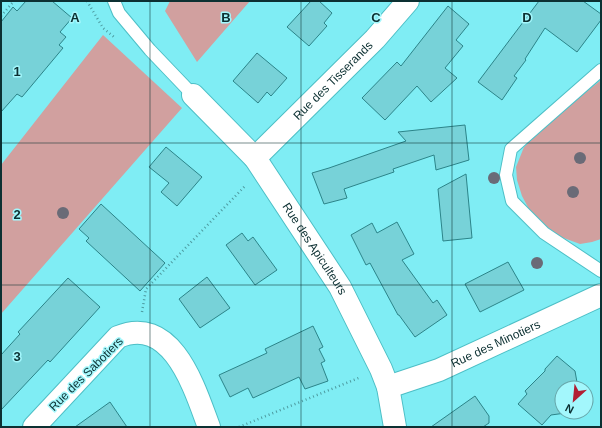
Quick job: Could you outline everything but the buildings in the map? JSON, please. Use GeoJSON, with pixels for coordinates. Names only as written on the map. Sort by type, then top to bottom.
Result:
{"type":"FeatureCollection","features":[{"type":"Feature","properties":{"kind":"street","name":"Rue des Tisserands"},"geometry":{"type":"LineString","coordinates":[[258,163],[375,39],[408,1]]}},
{"type":"Feature","properties":{"kind":"street","name":"Rue des Apiculteurs"},"geometry":{"type":"LineString","coordinates":[[193,95],[258,163],[340,287],[384,378],[395,427]]}},
{"type":"Feature","properties":{"kind":"street","name":"Rue des Minotiers"},"geometry":{"type":"LineString","coordinates":[[384,378],[439,370],[601,295]]}},
{"type":"Feature","properties":{"kind":"street","name":"Rue des Sabotiers"},"geometry":{"type":"LineString","coordinates":[[34,427],[118,337],[128,333],[139,332],[164,342],[181,362],[194,386],[209,427]]}},
{"type":"Feature","properties":{"kind":"lane"},"geometry":{"type":"LineString","coordinates":[[114,1],[119,13],[150,50],[193,95]]}},
{"type":"Feature","properties":{"kind":"lane"},"geometry":{"type":"LineString","coordinates":[[601,70],[510,149],[506,175],[512,201],[544,233],[601,271]]}},
{"type":"Feature","properties":{"kind":"path"},"geometry":{"type":"LineString","coordinates":[[1,16],[14,1]]}},
{"type":"Feature","properties":{"kind":"path"},"geometry":{"type":"LineString","coordinates":[[139,332],[146,289],[258,163]]}},
{"type":"Feature","properties":{"kind":"path"},"geometry":{"type":"LineString","coordinates":[[239,427],[384,378]]}},
{"type":"Feature","properties":{"kind":"shaded area"},"geometry":{"type":"Polygon","coordinates":[[[170,1],[250,1],[197,62],[165,11],[170,1]]]}},
{"type":"Feature","properties":{"kind":"shaded area"},"geometry":{"type":"Polygon","coordinates":[[[103,35],[182,108],[1,314],[1,165],[103,35]]]}},
{"type":"Feature","properties":{"kind":"shaded area"},"geometry":{"type":"Polygon","coordinates":[[[601,80],[601,239],[580,244],[561,237],[540,222],[531,213],[522,196],[517,180],[516,167],[524,147],[561,112],[601,80]]]}}]}
